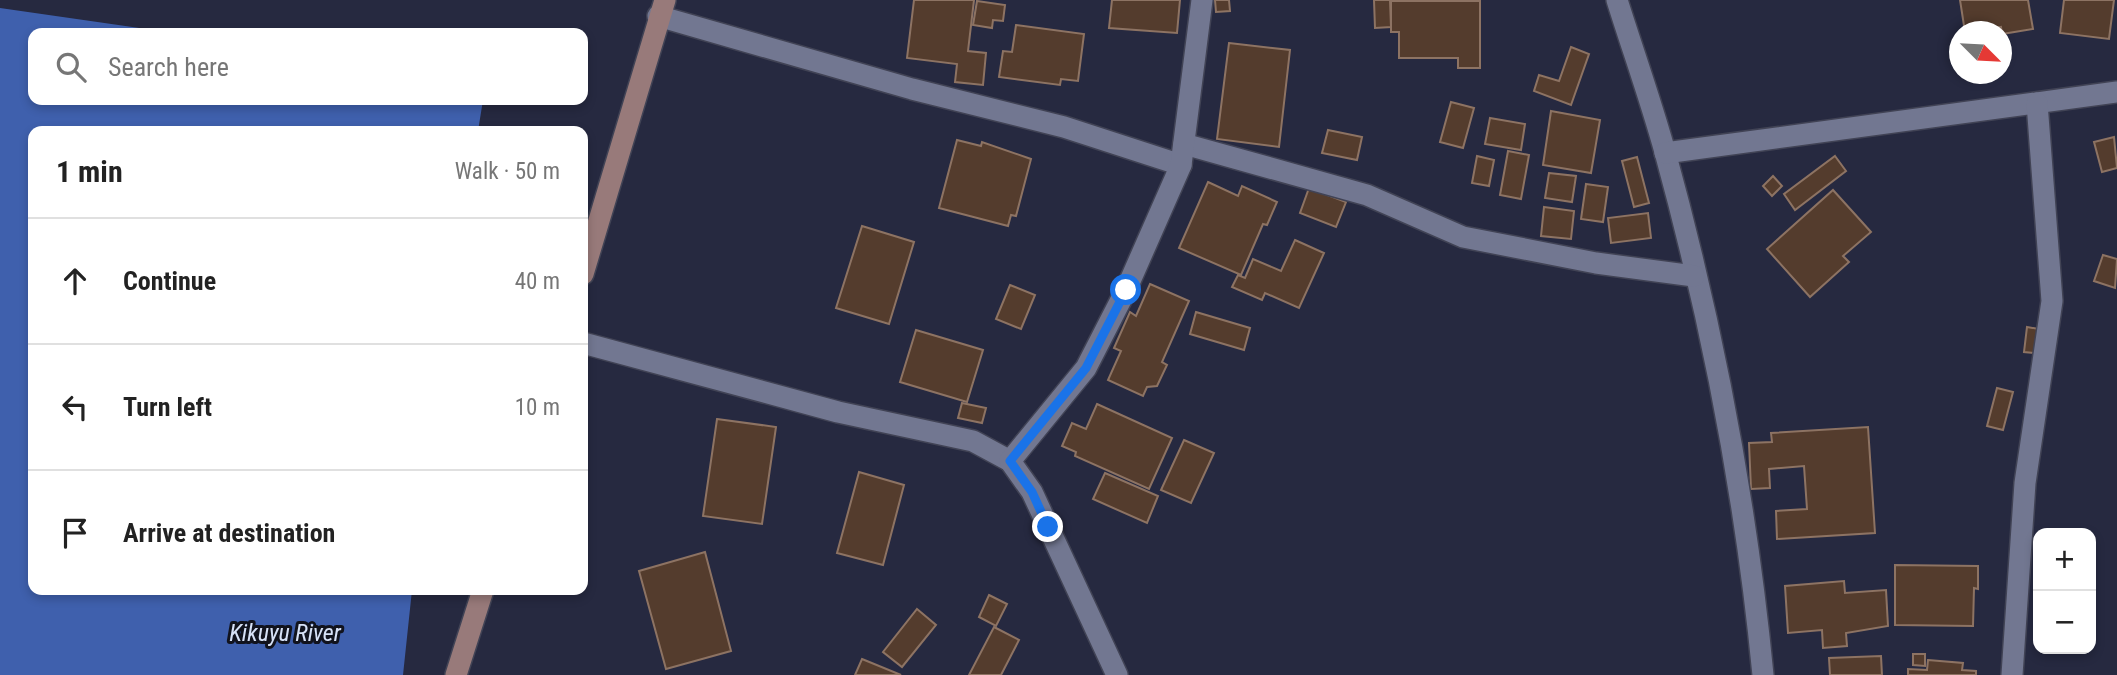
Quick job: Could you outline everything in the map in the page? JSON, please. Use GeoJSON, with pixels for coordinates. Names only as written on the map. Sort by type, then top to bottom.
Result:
{"type":"FeatureCollection","features":[{"type":"Feature","properties":{"kind":"street"},"geometry":{"type":"LineString","coordinates":[[1010,461],[1086,368],[1126,290],[1181,165],[1202,0]]}},
{"type":"Feature","properties":{"kind":"street"},"geometry":{"type":"LineString","coordinates":[[1618,0],[1665,153],[1725,408],[1755,583],[1763,675]]}},
{"type":"Feature","properties":{"kind":"street"},"geometry":{"type":"LineString","coordinates":[[588,257],[662,8],[912,89],[1064,127],[1181,165]]}},
{"type":"Feature","properties":{"kind":"street"},"geometry":{"type":"LineString","coordinates":[[1665,153],[2117,92]]}},
{"type":"Feature","properties":{"kind":"street"},"geometry":{"type":"LineString","coordinates":[[2012,675],[2025,483],[2052,301],[2038,103]]}},
{"type":"Feature","properties":{"kind":"street"},"geometry":{"type":"LineString","coordinates":[[1184,144],[1367,195],[1463,237],[1596,263],[1694,276]]}},
{"type":"Feature","properties":{"kind":"street"},"geometry":{"type":"LineString","coordinates":[[588,344],[838,412],[973,441],[1010,461],[1032,492],[1117,675]]}},
{"type":"Feature","properties":{"kind":"street"},"geometry":{"type":"LineString","coordinates":[[456,675],[481,595]]}},
{"type":"Feature","properties":{"kind":"water","name":"Kikuyu River"},"geometry":{"type":"Polygon","coordinates":[[[0,8],[139,28],[28,28],[28,105],[482,105],[479,126],[28,126],[28,595],[411,595],[403,675],[0,675],[0,8]]]}},
{"type":"Feature","properties":{"kind":"building"},"geometry":{"type":"Polygon","coordinates":[[[914,0],[974,0],[968,51],[986,53],[983,85],[955,82],[957,64],[907,58],[914,0]]]}},
{"type":"Feature","properties":{"kind":"building"},"geometry":{"type":"Polygon","coordinates":[[[1112,0],[1180,0],[1177,33],[1109,28],[1112,0]]]}},
{"type":"Feature","properties":{"kind":"building"},"geometry":{"type":"Polygon","coordinates":[[[1215,0],[1229,0],[1230,11],[1216,12],[1215,0]]]}},
{"type":"Feature","properties":{"kind":"building"},"geometry":{"type":"Polygon","coordinates":[[[1374,0],[1390,0],[1391,27],[1375,28],[1374,0]]]}},
{"type":"Feature","properties":{"kind":"building"},"geometry":{"type":"Polygon","coordinates":[[[1960,0],[2028,0],[2033,29],[2012,32],[2012,21],[1963,21],[1960,0]]]}},
{"type":"Feature","properties":{"kind":"building"},"geometry":{"type":"Polygon","coordinates":[[[2064,0],[2114,0],[2109,39],[2060,33],[2064,0]]]}},
{"type":"Feature","properties":{"kind":"building"},"geometry":{"type":"Polygon","coordinates":[[[977,1],[1005,5],[1003,21],[993,20],[992,28],[973,25],[977,1]]]}},
{"type":"Feature","properties":{"kind":"building"},"geometry":{"type":"Polygon","coordinates":[[[1391,1],[1480,1],[1480,68],[1458,68],[1458,58],[1399,58],[1399,32],[1391,32],[1391,1]]]}},
{"type":"Feature","properties":{"kind":"building"},"geometry":{"type":"Polygon","coordinates":[[[1016,25],[1084,34],[1078,81],[1061,79],[1060,85],[999,77],[1003,51],[1012,52],[1016,25]]]}},
{"type":"Feature","properties":{"kind":"building"},"geometry":{"type":"Polygon","coordinates":[[[1229,43],[1290,50],[1279,147],[1217,139],[1229,43]]]}},
{"type":"Feature","properties":{"kind":"building"},"geometry":{"type":"Polygon","coordinates":[[[1571,47],[1589,54],[1571,105],[1534,91],[1539,75],[1559,81],[1571,47]]]}},
{"type":"Feature","properties":{"kind":"building"},"geometry":{"type":"Polygon","coordinates":[[[1451,102],[1474,108],[1463,148],[1440,142],[1451,102]]]}},
{"type":"Feature","properties":{"kind":"building"},"geometry":{"type":"Polygon","coordinates":[[[1551,111],[1600,120],[1591,173],[1543,165],[1551,111]]]}},
{"type":"Feature","properties":{"kind":"building"},"geometry":{"type":"Polygon","coordinates":[[[1490,118],[1525,124],[1521,150],[1485,144],[1490,118]]]}},
{"type":"Feature","properties":{"kind":"building"},"geometry":{"type":"Polygon","coordinates":[[[1328,130],[1362,137],[1357,160],[1322,153],[1328,130]]]}},
{"type":"Feature","properties":{"kind":"building"},"geometry":{"type":"Polygon","coordinates":[[[2114,137],[2117,168],[2102,172],[2094,142],[2114,137]]]}},
{"type":"Feature","properties":{"kind":"building"},"geometry":{"type":"Polygon","coordinates":[[[957,140],[981,146],[982,142],[1031,159],[1016,216],[1011,215],[1008,226],[939,208],[957,140]]]}},
{"type":"Feature","properties":{"kind":"building"},"geometry":{"type":"Polygon","coordinates":[[[1508,151],[1529,155],[1521,199],[1500,195],[1508,151]]]}},
{"type":"Feature","properties":{"kind":"building"},"geometry":{"type":"Polygon","coordinates":[[[1477,156],[1494,160],[1489,186],[1472,183],[1477,156]]]}},
{"type":"Feature","properties":{"kind":"building"},"geometry":{"type":"Polygon","coordinates":[[[1835,156],[1846,171],[1795,210],[1784,194],[1835,156]]]}},
{"type":"Feature","properties":{"kind":"building"},"geometry":{"type":"Polygon","coordinates":[[[1637,157],[1649,203],[1634,207],[1622,161],[1637,157]]]}},
{"type":"Feature","properties":{"kind":"building"},"geometry":{"type":"Polygon","coordinates":[[[1549,173],[1576,176],[1572,202],[1545,198],[1549,173]]]}},
{"type":"Feature","properties":{"kind":"building"},"geometry":{"type":"Polygon","coordinates":[[[1773,176],[1782,186],[1772,196],[1763,186],[1773,176]]]}},
{"type":"Feature","properties":{"kind":"building"},"geometry":{"type":"Polygon","coordinates":[[[1208,182],[1238,196],[1242,186],[1277,202],[1267,225],[1263,224],[1241,275],[1179,248],[1208,182]]]}},
{"type":"Feature","properties":{"kind":"building"},"geometry":{"type":"Polygon","coordinates":[[[1586,184],[1608,187],[1603,222],[1581,219],[1586,184]]]}},
{"type":"Feature","properties":{"kind":"building"},"geometry":{"type":"Polygon","coordinates":[[[1309,188],[1346,202],[1336,227],[1300,213],[1309,188]]]}},
{"type":"Feature","properties":{"kind":"building"},"geometry":{"type":"Polygon","coordinates":[[[1833,190],[1871,232],[1843,256],[1849,262],[1810,297],[1767,249],[1833,190]]]}},
{"type":"Feature","properties":{"kind":"building"},"geometry":{"type":"Polygon","coordinates":[[[1544,207],[1574,211],[1571,239],[1541,236],[1544,207]]]}},
{"type":"Feature","properties":{"kind":"building"},"geometry":{"type":"Polygon","coordinates":[[[1648,213],[1651,238],[1611,243],[1608,218],[1648,213]]]}},
{"type":"Feature","properties":{"kind":"building"},"geometry":{"type":"Polygon","coordinates":[[[862,226],[914,242],[889,324],[836,308],[862,226]]]}},
{"type":"Feature","properties":{"kind":"building"},"geometry":{"type":"Polygon","coordinates":[[[1295,240],[1324,253],[1299,308],[1265,293],[1262,300],[1232,287],[1238,275],[1245,278],[1253,259],[1281,271],[1295,240]]]}},
{"type":"Feature","properties":{"kind":"building"},"geometry":{"type":"Polygon","coordinates":[[[2103,255],[2117,259],[2115,288],[2094,281],[2103,255]]]}},
{"type":"Feature","properties":{"kind":"building"},"geometry":{"type":"Polygon","coordinates":[[[1150,284],[1189,301],[1162,362],[1167,365],[1157,386],[1147,387],[1143,396],[1108,380],[1121,351],[1114,348],[1130,312],[1136,316],[1150,284]]]}},
{"type":"Feature","properties":{"kind":"building"},"geometry":{"type":"Polygon","coordinates":[[[1010,285],[1035,295],[1021,329],[996,319],[1010,285]]]}},
{"type":"Feature","properties":{"kind":"building"},"geometry":{"type":"Polygon","coordinates":[[[1196,312],[1250,328],[1244,350],[1190,334],[1196,312]]]}},
{"type":"Feature","properties":{"kind":"building"},"geometry":{"type":"Polygon","coordinates":[[[2027,327],[2039,329],[2035,353],[2024,352],[2027,327]]]}},
{"type":"Feature","properties":{"kind":"building"},"geometry":{"type":"Polygon","coordinates":[[[916,330],[983,350],[967,402],[900,382],[916,330]]]}},
{"type":"Feature","properties":{"kind":"building"},"geometry":{"type":"Polygon","coordinates":[[[1997,388],[2013,392],[2003,430],[1987,426],[1997,388]]]}},
{"type":"Feature","properties":{"kind":"building"},"geometry":{"type":"Polygon","coordinates":[[[962,403],[986,408],[982,423],[958,418],[962,403]]]}},
{"type":"Feature","properties":{"kind":"building"},"geometry":{"type":"Polygon","coordinates":[[[1097,404],[1172,438],[1149,489],[1075,456],[1076,452],[1062,446],[1072,423],[1086,429],[1097,404]]]}},
{"type":"Feature","properties":{"kind":"building"},"geometry":{"type":"Polygon","coordinates":[[[717,419],[776,427],[762,524],[703,516],[717,419]]]}},
{"type":"Feature","properties":{"kind":"building"},"geometry":{"type":"Polygon","coordinates":[[[1868,427],[1875,533],[1777,539],[1776,511],[1807,509],[1804,466],[1769,469],[1770,488],[1751,489],[1749,443],[1772,442],[1771,433],[1868,427]]]}},
{"type":"Feature","properties":{"kind":"building"},"geometry":{"type":"Polygon","coordinates":[[[1184,440],[1214,453],[1191,503],[1161,490],[1184,440]]]}},
{"type":"Feature","properties":{"kind":"building"},"geometry":{"type":"Polygon","coordinates":[[[859,472],[904,485],[883,565],[837,553],[859,472]]]}},
{"type":"Feature","properties":{"kind":"building"},"geometry":{"type":"Polygon","coordinates":[[[1105,473],[1158,496],[1147,523],[1093,499],[1105,473]]]}},
{"type":"Feature","properties":{"kind":"building"},"geometry":{"type":"Polygon","coordinates":[[[705,552],[731,651],[666,669],[639,571],[705,552]]]}},
{"type":"Feature","properties":{"kind":"building"},"geometry":{"type":"Polygon","coordinates":[[[1895,565],[1978,566],[1978,589],[1974,588],[1973,626],[1895,625],[1895,565]]]}},
{"type":"Feature","properties":{"kind":"building"},"geometry":{"type":"Polygon","coordinates":[[[1844,581],[1845,593],[1886,590],[1888,626],[1846,633],[1847,646],[1823,648],[1822,630],[1788,633],[1785,586],[1844,581]]]}},
{"type":"Feature","properties":{"kind":"building"},"geometry":{"type":"Polygon","coordinates":[[[989,595],[1007,604],[996,626],[979,617],[989,595]]]}},
{"type":"Feature","properties":{"kind":"building"},"geometry":{"type":"Polygon","coordinates":[[[917,609],[936,625],[902,667],[883,652],[917,609]]]}},
{"type":"Feature","properties":{"kind":"building"},"geometry":{"type":"Polygon","coordinates":[[[994,627],[1019,640],[1001,675],[969,675],[994,627]]]}},
{"type":"Feature","properties":{"kind":"building"},"geometry":{"type":"Polygon","coordinates":[[[1913,654],[1925,654],[1925,666],[1913,665],[1913,654]]]}},
{"type":"Feature","properties":{"kind":"building"},"geometry":{"type":"Polygon","coordinates":[[[1881,656],[1882,675],[1830,675],[1829,658],[1881,656]]]}},
{"type":"Feature","properties":{"kind":"building"},"geometry":{"type":"Polygon","coordinates":[[[862,659],[901,675],[855,675],[862,659]]]}},
{"type":"Feature","properties":{"kind":"building"},"geometry":{"type":"Polygon","coordinates":[[[1928,660],[1963,663],[1962,670],[1976,671],[1976,675],[1908,675],[1908,669],[1927,670],[1928,660]]]}},
{"type":"Feature","properties":{"kind":"route"},"geometry":{"type":"LineString","coordinates":[[1048,527],[1032,492],[1010,461],[1086,368],[1126,290]]}}]}
